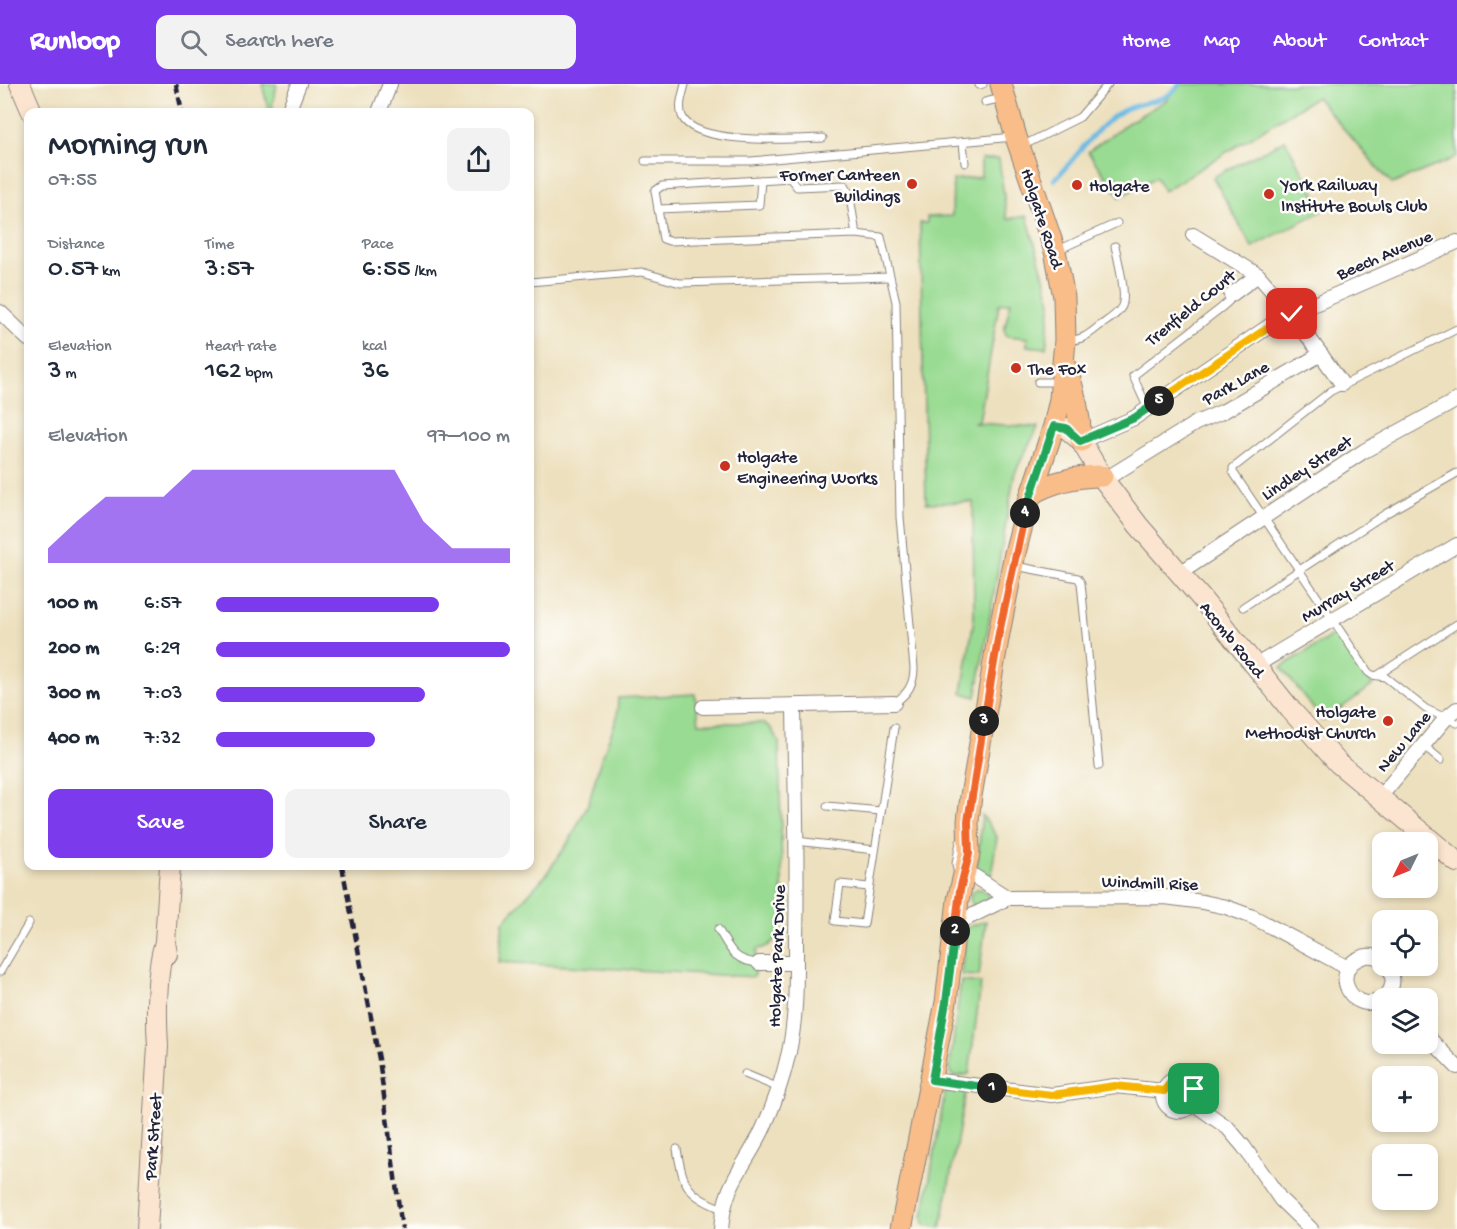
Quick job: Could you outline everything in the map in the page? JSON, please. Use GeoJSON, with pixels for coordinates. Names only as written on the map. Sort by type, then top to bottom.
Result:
{"type":"FeatureCollection","features":[{"type":"Feature","properties":{"kind":"main road"},"geometry":{"type":"LineString","coordinates":[[20,84],[30,108]]}},
{"type":"Feature","properties":{"kind":"main road","name":"Holgate Road"},"geometry":{"type":"LineString","coordinates":[[901,1229],[947,995],[955,924],[969,854],[968,821],[999,633],[1022,525],[1054,426],[1063,372],[1064,297],[1055,251],[1018,142],[997,95]]}},
{"type":"Feature","properties":{"kind":"main road"},"geometry":{"type":"LineString","coordinates":[[1063,372],[1077,399],[1080,441]]}},
{"type":"Feature","properties":{"kind":"main road","name":"Acomb Road"},"geometry":{"type":"LineString","coordinates":[[1054,426],[1066,428],[1080,441],[1103,478],[1138,525],[1180,573],[1290,709],[1338,763],[1457,862]]}},
{"type":"Feature","properties":{"kind":"main road"},"geometry":{"type":"LineString","coordinates":[[1031,494],[1082,477],[1103,478]]}},
{"type":"Feature","properties":{"kind":"main road","name":"Park Street"},"geometry":{"type":"LineString","coordinates":[[147,1229],[159,1046],[156,1023],[170,870]]}},
{"type":"Feature","properties":{"kind":"street"},"geometry":{"type":"LineString","coordinates":[[290,108],[299,84]]}},
{"type":"Feature","properties":{"kind":"street"},"geometry":{"type":"LineString","coordinates":[[381,108],[390,84]]}},
{"type":"Feature","properties":{"kind":"street"},"geometry":{"type":"LineString","coordinates":[[1193,235],[1258,275]]}},
{"type":"Feature","properties":{"kind":"street","name":"Beech Avenue"},"geometry":{"type":"LineString","coordinates":[[1080,441],[1134,418],[1268,327],[1292,314],[1457,242]]}},
{"type":"Feature","properties":{"kind":"street","name":"Trenfield Court"},"geometry":{"type":"LineString","coordinates":[[1232,295],[1258,275],[1292,314],[1342,384]]}},
{"type":"Feature","properties":{"kind":"street"},"geometry":{"type":"LineString","coordinates":[[0,312],[24,335]]}},
{"type":"Feature","properties":{"kind":"street","name":"Park Lane"},"geometry":{"type":"LineString","coordinates":[[1103,478],[1196,423],[1224,411],[1321,354]]}},
{"type":"Feature","properties":{"kind":"street","name":"Lindley Street"},"geometry":{"type":"LineString","coordinates":[[1180,573],[1364,451],[1457,400]]}},
{"type":"Feature","properties":{"kind":"street","name":"Murray Street"},"geometry":{"type":"LineString","coordinates":[[1255,666],[1457,545]]}},
{"type":"Feature","properties":{"kind":"street"},"geometry":{"type":"LineString","coordinates":[[703,707],[894,703]]}},
{"type":"Feature","properties":{"kind":"street","name":"Holgate Park Drive"},"geometry":{"type":"LineString","coordinates":[[721,1229],[728,1191],[762,1130],[779,1088],[796,1016],[794,706]]}},
{"type":"Feature","properties":{"kind":"street","name":"New Lane"},"geometry":{"type":"LineString","coordinates":[[1379,798],[1423,745],[1454,716]]}},
{"type":"Feature","properties":{"kind":"street"},"geometry":{"type":"LineString","coordinates":[[963,880],[1008,898]]}},
{"type":"Feature","properties":{"kind":"street","name":"Windmill Rise"},"geometry":{"type":"LineString","coordinates":[[955,924],[1008,898],[1165,897],[1226,907],[1253,917],[1348,968]]}},
{"type":"Feature","properties":{"kind":"street"},"geometry":{"type":"LineString","coordinates":[[1372,956],[1359,958],[1348,968],[1345,983],[1352,997],[1366,1004],[1372,1004]]}},
{"type":"Feature","properties":{"kind":"street"},"geometry":{"type":"LineString","coordinates":[[759,963],[796,963]]}},
{"type":"Feature","properties":{"kind":"street"},"geometry":{"type":"LineString","coordinates":[[1438,1047],[1457,1067]]}},
{"type":"Feature","properties":{"kind":"street"},"geometry":{"type":"LineString","coordinates":[[932,1080],[1052,1095],[1115,1086],[1164,1091]]}},
{"type":"Feature","properties":{"kind":"street"},"geometry":{"type":"LineString","coordinates":[[1187,1081],[1194,1089],[1193,1103],[1185,1110],[1174,1110],[1165,1101],[1164,1091],[1171,1082],[1187,1081]]}},
{"type":"Feature","properties":{"kind":"street"},"geometry":{"type":"LineString","coordinates":[[1193,1103],[1228,1128],[1281,1200],[1311,1229]]}},
{"type":"Feature","properties":{"kind":"lane"},"geometry":{"type":"LineString","coordinates":[[685,84],[680,107],[682,118],[691,127],[705,133],[757,140],[823,138]]}},
{"type":"Feature","properties":{"kind":"lane"},"geometry":{"type":"LineString","coordinates":[[645,162],[751,161],[963,142],[1018,142],[1080,117],[1108,84]]}},
{"type":"Feature","properties":{"kind":"lane"},"geometry":{"type":"LineString","coordinates":[[963,142],[965,163]]}},
{"type":"Feature","properties":{"kind":"lane"},"geometry":{"type":"LineString","coordinates":[[856,234],[849,191],[845,185],[797,187],[790,178],[662,186],[655,191],[663,239],[669,241],[856,234],[881,237],[896,302],[900,517],[914,668],[914,678],[910,688],[902,698],[894,703]]}},
{"type":"Feature","properties":{"kind":"lane"},"geometry":{"type":"LineString","coordinates":[[658,209],[759,205],[760,180]]}},
{"type":"Feature","properties":{"kind":"lane"},"geometry":{"type":"LineString","coordinates":[[1055,251],[1117,223]]}},
{"type":"Feature","properties":{"kind":"lane"},"geometry":{"type":"LineString","coordinates":[[1065,340],[1079,340],[1086,337],[1118,312],[1122,306],[1124,298],[1115,246]]}},
{"type":"Feature","properties":{"kind":"lane"},"geometry":{"type":"LineString","coordinates":[[534,282],[642,272],[680,283],[890,277]]}},
{"type":"Feature","properties":{"kind":"lane","name":"Trenfield Court"},"geometry":{"type":"LineString","coordinates":[[1148,409],[1133,376],[1221,308],[1232,295]]}},
{"type":"Feature","properties":{"kind":"lane"},"geometry":{"type":"LineString","coordinates":[[1454,716],[1435,714],[1385,677],[1368,672],[1233,472],[1233,468],[1342,384],[1457,329]]}},
{"type":"Feature","properties":{"kind":"lane"},"geometry":{"type":"LineString","coordinates":[[1038,382],[1063,372]]}},
{"type":"Feature","properties":{"kind":"lane"},"geometry":{"type":"LineString","coordinates":[[1243,607],[1385,514],[1457,473]]}},
{"type":"Feature","properties":{"kind":"lane"},"geometry":{"type":"LineString","coordinates":[[1012,565],[1078,578],[1081,583],[1099,766]]}},
{"type":"Feature","properties":{"kind":"lane"},"geometry":{"type":"LineString","coordinates":[[1378,675],[1457,624]]}},
{"type":"Feature","properties":{"kind":"lane"},"geometry":{"type":"LineString","coordinates":[[870,887],[840,884],[835,921],[864,924],[870,887],[874,850],[894,728]]}},
{"type":"Feature","properties":{"kind":"lane"},"geometry":{"type":"LineString","coordinates":[[1423,745],[1441,759]]}},
{"type":"Feature","properties":{"kind":"lane"},"geometry":{"type":"LineString","coordinates":[[827,806],[881,812]]}},
{"type":"Feature","properties":{"kind":"lane"},"geometry":{"type":"LineString","coordinates":[[796,841],[874,850]]}},
{"type":"Feature","properties":{"kind":"lane"},"geometry":{"type":"LineString","coordinates":[[0,972],[28,923]]}},
{"type":"Feature","properties":{"kind":"lane"},"geometry":{"type":"LineString","coordinates":[[718,929],[731,951],[744,962],[759,963]]}},
{"type":"Feature","properties":{"kind":"lane"},"geometry":{"type":"LineString","coordinates":[[744,1074],[779,1088]]}},
{"type":"Feature","properties":{"kind":"lane"},"geometry":{"type":"LineString","coordinates":[[676,1149],[685,1185],[695,1196],[723,1209]]}},
{"type":"Feature","properties":{"kind":"green space"},"geometry":{"type":"Polygon","coordinates":[[[262,84],[277,84],[273,108],[268,108],[262,84]]]}},
{"type":"Feature","properties":{"kind":"green space"},"geometry":{"type":"Polygon","coordinates":[[[1182,84],[1457,84],[1457,157],[1392,184],[1316,97],[1164,191],[1156,177],[1120,197],[1088,152],[1126,124],[1165,101],[1182,84]]]}},
{"type":"Feature","properties":{"kind":"green space","name":"York Railway Institute Bowls Club"},"geometry":{"type":"Polygon","coordinates":[[[1285,140],[1324,210],[1252,247],[1213,177],[1285,140]]]}},
{"type":"Feature","properties":{"kind":"green space"},"geometry":{"type":"Polygon","coordinates":[[[981,159],[999,159],[1007,219],[1027,216],[1051,302],[1046,348],[1027,346],[1027,338],[1007,336],[1004,330],[1011,302],[999,304],[979,422],[973,423],[1038,427],[1014,476],[976,697],[962,693],[974,618],[973,502],[926,503],[920,223],[927,223],[927,217],[952,216],[953,180],[981,177],[981,159]]]}},
{"type":"Feature","properties":{"kind":"green space"},"geometry":{"type":"Polygon","coordinates":[[[1338,632],[1373,685],[1323,721],[1281,667],[1338,632]]]}},
{"type":"Feature","properties":{"kind":"green space"},"geometry":{"type":"Polygon","coordinates":[[[695,694],[699,723],[763,723],[770,727],[779,742],[783,923],[774,940],[767,946],[757,949],[754,977],[499,962],[503,922],[545,876],[570,840],[589,802],[600,762],[617,718],[618,698],[695,694]]]}},
{"type":"Feature","properties":{"kind":"green space"},"geometry":{"type":"Polygon","coordinates":[[[982,815],[997,837],[991,876],[977,868],[982,815]]]}},
{"type":"Feature","properties":{"kind":"green space"},"geometry":{"type":"Polygon","coordinates":[[[979,889],[985,892],[988,898],[985,904],[979,907],[973,904],[970,898],[973,892],[979,889]]]}},
{"type":"Feature","properties":{"kind":"green space"},"geometry":{"type":"Polygon","coordinates":[[[986,921],[979,976],[961,975],[967,927],[986,921]]]}},
{"type":"Feature","properties":{"kind":"green space"},"geometry":{"type":"Polygon","coordinates":[[[961,981],[981,983],[969,1074],[954,1077],[950,1066],[961,981]]]}},
{"type":"Feature","properties":{"kind":"green space"},"geometry":{"type":"Polygon","coordinates":[[[1177,1086],[1185,1086],[1190,1091],[1188,1102],[1177,1104],[1172,1099],[1172,1091],[1177,1086]]]}},
{"type":"Feature","properties":{"kind":"green space"},"geometry":{"type":"Polygon","coordinates":[[[949,1089],[966,1090],[941,1228],[926,1225],[923,1217],[945,1093],[949,1089]]]}},
{"type":"Feature","properties":{"kind":"waterway"},"geometry":{"type":"LineString","coordinates":[[1054,180],[1094,134],[1112,118],[1129,108],[1168,95],[1179,84]]}},
{"type":"Feature","properties":{"kind":"railway"},"geometry":{"type":"LineString","coordinates":[[176,84],[181,108]]}},
{"type":"Feature","properties":{"kind":"railway"},"geometry":{"type":"LineString","coordinates":[[343,870],[379,1059],[402,1229]]}},
{"type":"Feature","properties":{"kind":"place","name":"Former Canteen Buildings"},"geometry":{"type":"Point","coordinates":[912,184]}},
{"type":"Feature","properties":{"kind":"place","name":"Holgate"},"geometry":{"type":"Point","coordinates":[1077,185]}},
{"type":"Feature","properties":{"kind":"place","name":"York Railway Institute Bowls Club"},"geometry":{"type":"Point","coordinates":[1269,194]}},
{"type":"Feature","properties":{"kind":"place","name":"The Fox"},"geometry":{"type":"Point","coordinates":[1016,368]}},
{"type":"Feature","properties":{"kind":"place","name":"Holgate Engineering Works"},"geometry":{"type":"Point","coordinates":[725,466]}},
{"type":"Feature","properties":{"kind":"place","name":"Holgate Methodist Church"},"geometry":{"type":"Point","coordinates":[1388,721]}},
{"type":"Feature","properties":{"kind":"route"},"geometry":{"type":"LineString","coordinates":[[1194,1089],[1187,1081],[1176,1080],[1171,1082],[1164,1091],[1115,1086],[1052,1095],[932,1080],[948,988],[958,900],[969,854],[968,821],[971,796],[999,633],[1022,525],[1054,426],[1066,428],[1080,441],[1134,418],[1278,321],[1292,314]]}}]}
